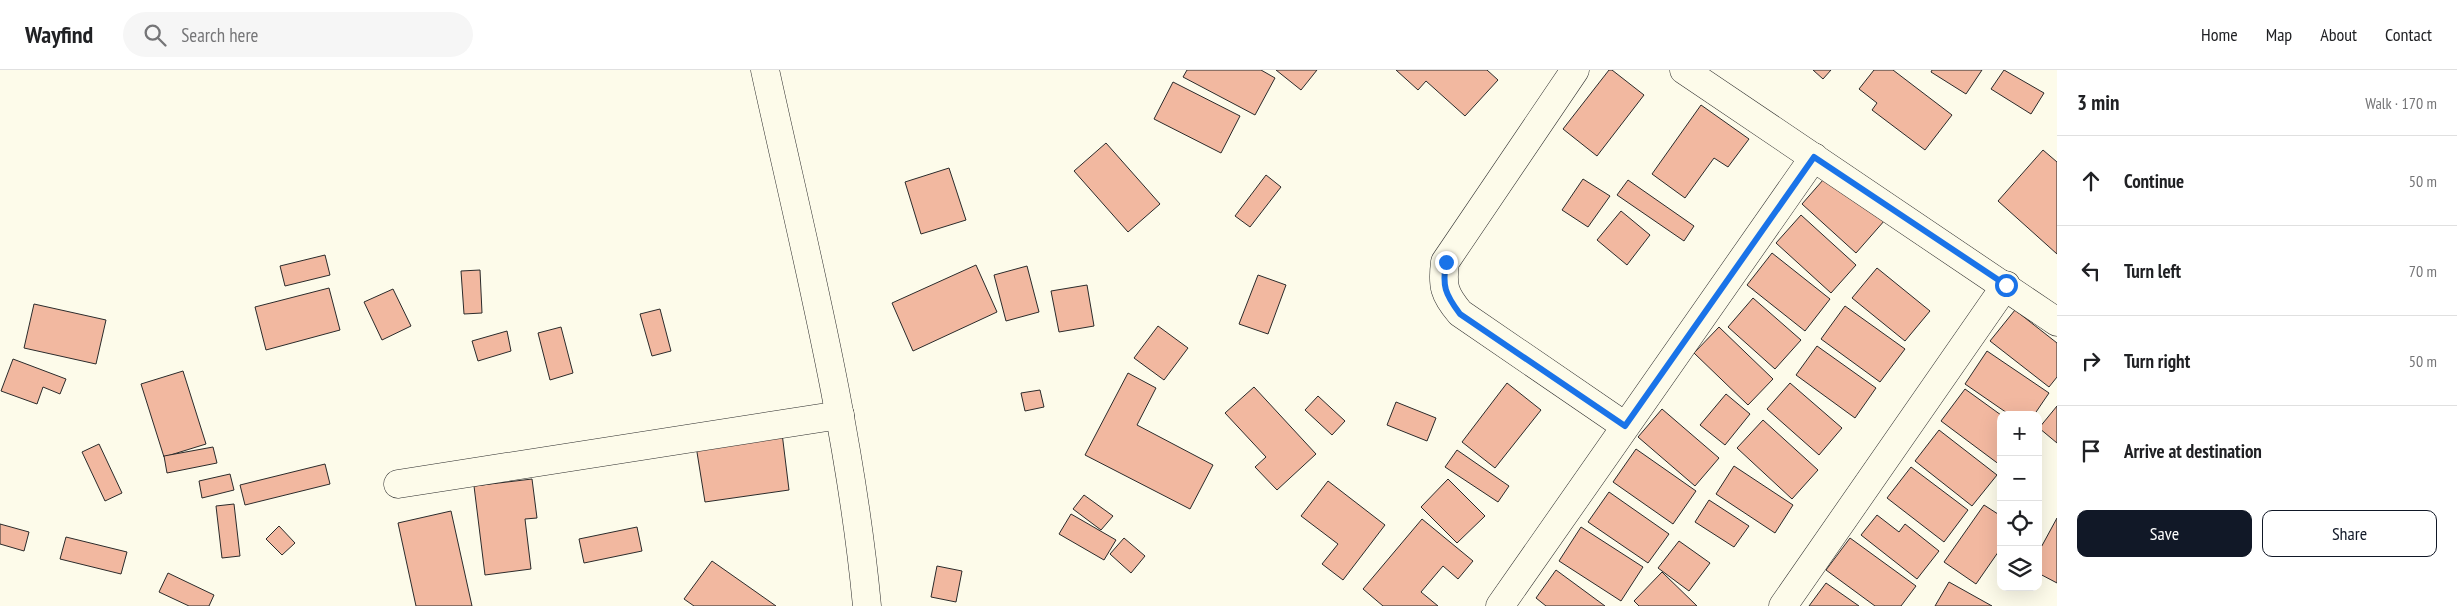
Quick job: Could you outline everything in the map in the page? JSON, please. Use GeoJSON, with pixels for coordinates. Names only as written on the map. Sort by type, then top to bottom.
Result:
{"type":"FeatureCollection","features":[{"type":"Feature","properties":{"kind":"street"},"geometry":{"type":"LineString","coordinates":[[765,70],[840,415],[861,546],[867,606]]}},
{"type":"Feature","properties":{"kind":"street"},"geometry":{"type":"LineString","coordinates":[[1575,70],[1446,262],[1443,283],[1449,300],[1460,314],[1625,426]]}},
{"type":"Feature","properties":{"kind":"street"},"geometry":{"type":"LineString","coordinates":[[1684,70],[2006,285],[2057,322]]}},
{"type":"Feature","properties":{"kind":"street"},"geometry":{"type":"LineString","coordinates":[[1500,606],[1814,157]]}},
{"type":"Feature","properties":{"kind":"street"},"geometry":{"type":"LineString","coordinates":[[1783,606],[2006,285]]}},
{"type":"Feature","properties":{"kind":"street"},"geometry":{"type":"LineString","coordinates":[[398,484],[840,415]]}},
{"type":"Feature","properties":{"kind":"building"},"geometry":{"type":"Polygon","coordinates":[[[1187,70],[1261,70],[1275,78],[1255,115],[1183,77],[1187,70]]]}},
{"type":"Feature","properties":{"kind":"building"},"geometry":{"type":"Polygon","coordinates":[[[1276,70],[1317,70],[1301,90],[1276,70]]]}},
{"type":"Feature","properties":{"kind":"building"},"geometry":{"type":"Polygon","coordinates":[[[1396,70],[1487,70],[1498,80],[1465,116],[1426,81],[1418,90],[1396,70]]]}},
{"type":"Feature","properties":{"kind":"building"},"geometry":{"type":"Polygon","coordinates":[[[1609,70],[1612,70],[1644,95],[1597,156],[1563,129],[1609,70]]]}},
{"type":"Feature","properties":{"kind":"building"},"geometry":{"type":"Polygon","coordinates":[[[1813,70],[1831,70],[1823,79],[1813,70]]]}},
{"type":"Feature","properties":{"kind":"building"},"geometry":{"type":"Polygon","coordinates":[[[1874,70],[1893,70],[1952,115],[1925,150],[1872,110],[1877,103],[1859,89],[1874,70]]]}},
{"type":"Feature","properties":{"kind":"building"},"geometry":{"type":"Polygon","coordinates":[[[1932,70],[1982,70],[1966,94],[1931,72],[1932,70]]]}},
{"type":"Feature","properties":{"kind":"building"},"geometry":{"type":"Polygon","coordinates":[[[2004,70],[2044,93],[2031,114],[1991,89],[2004,70]]]}},
{"type":"Feature","properties":{"kind":"building"},"geometry":{"type":"Polygon","coordinates":[[[1173,82],[1240,116],[1221,153],[1154,119],[1173,82]]]}},
{"type":"Feature","properties":{"kind":"building"},"geometry":{"type":"Polygon","coordinates":[[[1701,105],[1749,139],[1728,167],[1714,158],[1685,198],[1652,174],[1701,105]]]}},
{"type":"Feature","properties":{"kind":"building"},"geometry":{"type":"Polygon","coordinates":[[[1106,143],[1160,204],[1128,232],[1074,171],[1106,143]]]}},
{"type":"Feature","properties":{"kind":"building"},"geometry":{"type":"Polygon","coordinates":[[[2043,150],[2057,162],[2057,254],[1998,201],[2043,150]]]}},
{"type":"Feature","properties":{"kind":"building"},"geometry":{"type":"Polygon","coordinates":[[[949,168],[966,220],[921,234],[905,182],[949,168]]]}},
{"type":"Feature","properties":{"kind":"building"},"geometry":{"type":"Polygon","coordinates":[[[1830,172],[1885,220],[1856,253],[1802,204],[1830,172]]]}},
{"type":"Feature","properties":{"kind":"building"},"geometry":{"type":"Polygon","coordinates":[[[1266,175],[1281,187],[1250,227],[1235,216],[1266,175]]]}},
{"type":"Feature","properties":{"kind":"building"},"geometry":{"type":"Polygon","coordinates":[[[1583,179],[1610,196],[1588,227],[1562,210],[1583,179]]]}},
{"type":"Feature","properties":{"kind":"building"},"geometry":{"type":"Polygon","coordinates":[[[1628,180],[1694,226],[1684,241],[1617,195],[1628,180]]]}},
{"type":"Feature","properties":{"kind":"building"},"geometry":{"type":"Polygon","coordinates":[[[1621,211],[1650,235],[1627,265],[1597,240],[1621,211]]]}},
{"type":"Feature","properties":{"kind":"building"},"geometry":{"type":"Polygon","coordinates":[[[1801,215],[1856,265],[1831,293],[1776,243],[1801,215]]]}},
{"type":"Feature","properties":{"kind":"building"},"geometry":{"type":"Polygon","coordinates":[[[1772,253],[1830,299],[1805,331],[1747,285],[1772,253]]]}},
{"type":"Feature","properties":{"kind":"building"},"geometry":{"type":"Polygon","coordinates":[[[325,255],[330,275],[285,286],[280,266],[325,255]]]}},
{"type":"Feature","properties":{"kind":"building"},"geometry":{"type":"Polygon","coordinates":[[[976,265],[997,312],[913,351],[892,303],[976,265]]]}},
{"type":"Feature","properties":{"kind":"building"},"geometry":{"type":"Polygon","coordinates":[[[1027,266],[1039,312],[1006,321],[994,275],[1027,266]]]}},
{"type":"Feature","properties":{"kind":"building"},"geometry":{"type":"Polygon","coordinates":[[[1877,268],[1930,311],[1905,341],[1852,298],[1877,268]]]}},
{"type":"Feature","properties":{"kind":"building"},"geometry":{"type":"Polygon","coordinates":[[[480,270],[482,313],[464,314],[461,271],[480,270]]]}},
{"type":"Feature","properties":{"kind":"building"},"geometry":{"type":"Polygon","coordinates":[[[1258,275],[1286,285],[1268,334],[1239,324],[1258,275]]]}},
{"type":"Feature","properties":{"kind":"building"},"geometry":{"type":"Polygon","coordinates":[[[1087,285],[1094,326],[1059,332],[1051,291],[1087,285]]]}},
{"type":"Feature","properties":{"kind":"building"},"geometry":{"type":"Polygon","coordinates":[[[329,288],[340,330],[266,350],[255,307],[329,288]]]}},
{"type":"Feature","properties":{"kind":"building"},"geometry":{"type":"Polygon","coordinates":[[[393,289],[411,326],[382,340],[364,302],[393,289]]]}},
{"type":"Feature","properties":{"kind":"building"},"geometry":{"type":"Polygon","coordinates":[[[1753,298],[1801,340],[1775,369],[1728,327],[1753,298]]]}},
{"type":"Feature","properties":{"kind":"building"},"geometry":{"type":"Polygon","coordinates":[[[34,304],[106,320],[96,364],[24,348],[34,304]]]}},
{"type":"Feature","properties":{"kind":"building"},"geometry":{"type":"Polygon","coordinates":[[[1845,306],[1905,349],[1880,382],[1821,339],[1845,306]]]}},
{"type":"Feature","properties":{"kind":"building"},"geometry":{"type":"Polygon","coordinates":[[[660,309],[671,351],[652,356],[640,314],[660,309]]]}},
{"type":"Feature","properties":{"kind":"building"},"geometry":{"type":"Polygon","coordinates":[[[2015,310],[2057,343],[2057,377],[2049,387],[1990,341],[2015,310]]]}},
{"type":"Feature","properties":{"kind":"building"},"geometry":{"type":"Polygon","coordinates":[[[1158,326],[1188,348],[1164,380],[1134,358],[1158,326]]]}},
{"type":"Feature","properties":{"kind":"building"},"geometry":{"type":"Polygon","coordinates":[[[561,327],[573,373],[550,380],[538,333],[561,327]]]}},
{"type":"Feature","properties":{"kind":"building"},"geometry":{"type":"Polygon","coordinates":[[[1719,327],[1773,379],[1748,405],[1694,353],[1719,327]]]}},
{"type":"Feature","properties":{"kind":"building"},"geometry":{"type":"Polygon","coordinates":[[[507,331],[511,351],[478,361],[472,341],[507,331]]]}},
{"type":"Feature","properties":{"kind":"building"},"geometry":{"type":"Polygon","coordinates":[[[1817,346],[1876,388],[1855,418],[1796,375],[1817,346]]]}},
{"type":"Feature","properties":{"kind":"building"},"geometry":{"type":"Polygon","coordinates":[[[1987,351],[2049,393],[2037,411],[2004,411],[1965,384],[1987,351]]]}},
{"type":"Feature","properties":{"kind":"building"},"geometry":{"type":"Polygon","coordinates":[[[13,359],[66,379],[60,394],[43,387],[37,404],[1,391],[13,359]]]}},
{"type":"Feature","properties":{"kind":"building"},"geometry":{"type":"Polygon","coordinates":[[[183,371],[206,444],[164,457],[141,384],[183,371]]]}},
{"type":"Feature","properties":{"kind":"building"},"geometry":{"type":"Polygon","coordinates":[[[1128,373],[1156,388],[1137,425],[1213,465],[1190,509],[1085,455],[1128,373]]]}},
{"type":"Feature","properties":{"kind":"building"},"geometry":{"type":"Polygon","coordinates":[[[1507,383],[1541,410],[1495,468],[1462,442],[1507,383]]]}},
{"type":"Feature","properties":{"kind":"building"},"geometry":{"type":"Polygon","coordinates":[[[1790,383],[1842,428],[1819,455],[1767,409],[1790,383]]]}},
{"type":"Feature","properties":{"kind":"building"},"geometry":{"type":"Polygon","coordinates":[[[1254,387],[1316,454],[1277,490],[1255,467],[1266,457],[1225,413],[1254,387]]]}},
{"type":"Feature","properties":{"kind":"building"},"geometry":{"type":"Polygon","coordinates":[[[1965,389],[1997,412],[1997,463],[1941,421],[1965,389]]]}},
{"type":"Feature","properties":{"kind":"building"},"geometry":{"type":"Polygon","coordinates":[[[1040,390],[1044,407],[1025,411],[1021,393],[1040,390]]]}},
{"type":"Feature","properties":{"kind":"building"},"geometry":{"type":"Polygon","coordinates":[[[1726,394],[1750,414],[1725,445],[1700,425],[1726,394]]]}},
{"type":"Feature","properties":{"kind":"building"},"geometry":{"type":"Polygon","coordinates":[[[1318,396],[1345,421],[1332,435],[1305,410],[1318,396]]]}},
{"type":"Feature","properties":{"kind":"building"},"geometry":{"type":"Polygon","coordinates":[[[1396,402],[1436,418],[1427,441],[1387,425],[1396,402]]]}},
{"type":"Feature","properties":{"kind":"building"},"geometry":{"type":"Polygon","coordinates":[[[2057,406],[2057,443],[2042,430],[2042,424],[2057,406]]]}},
{"type":"Feature","properties":{"kind":"building"},"geometry":{"type":"Polygon","coordinates":[[[1662,409],[1719,458],[1695,486],[1638,437],[1662,409]]]}},
{"type":"Feature","properties":{"kind":"building"},"geometry":{"type":"Polygon","coordinates":[[[1763,420],[1818,470],[1792,499],[1737,448],[1763,420]]]}},
{"type":"Feature","properties":{"kind":"building"},"geometry":{"type":"Polygon","coordinates":[[[1939,430],[1997,475],[1972,506],[1915,461],[1939,430]]]}},
{"type":"Feature","properties":{"kind":"building"},"geometry":{"type":"Polygon","coordinates":[[[782,433],[789,490],[705,502],[696,446],[782,433]]]}},
{"type":"Feature","properties":{"kind":"building"},"geometry":{"type":"Polygon","coordinates":[[[99,444],[122,493],[105,501],[82,452],[99,444]]]}},
{"type":"Feature","properties":{"kind":"building"},"geometry":{"type":"Polygon","coordinates":[[[213,447],[217,463],[167,473],[164,456],[213,447]]]}},
{"type":"Feature","properties":{"kind":"building"},"geometry":{"type":"Polygon","coordinates":[[[1636,449],[1696,491],[1673,524],[1613,482],[1636,449]]]}},
{"type":"Feature","properties":{"kind":"building"},"geometry":{"type":"Polygon","coordinates":[[[1457,450],[1509,486],[1498,502],[1445,467],[1457,450]]]}},
{"type":"Feature","properties":{"kind":"building"},"geometry":{"type":"Polygon","coordinates":[[[325,464],[330,484],[245,505],[240,485],[325,464]]]}},
{"type":"Feature","properties":{"kind":"building"},"geometry":{"type":"Polygon","coordinates":[[[1734,466],[1793,505],[1775,533],[1716,494],[1734,466]]]}},
{"type":"Feature","properties":{"kind":"building"},"geometry":{"type":"Polygon","coordinates":[[[1911,467],[1968,510],[1944,542],[1887,498],[1911,467]]]}},
{"type":"Feature","properties":{"kind":"building"},"geometry":{"type":"Polygon","coordinates":[[[230,474],[234,490],[202,498],[199,481],[230,474]]]}},
{"type":"Feature","properties":{"kind":"building"},"geometry":{"type":"Polygon","coordinates":[[[532,479],[537,518],[525,519],[531,569],[485,575],[474,486],[532,479]]]}},
{"type":"Feature","properties":{"kind":"building"},"geometry":{"type":"Polygon","coordinates":[[[1448,479],[1485,516],[1457,543],[1421,507],[1448,479]]]}},
{"type":"Feature","properties":{"kind":"building"},"geometry":{"type":"Polygon","coordinates":[[[1328,481],[1385,525],[1343,580],[1322,564],[1338,544],[1301,516],[1328,481]]]}},
{"type":"Feature","properties":{"kind":"building"},"geometry":{"type":"Polygon","coordinates":[[[1609,492],[1669,534],[1648,563],[1588,522],[1609,492]]]}},
{"type":"Feature","properties":{"kind":"building"},"geometry":{"type":"Polygon","coordinates":[[[1084,495],[1113,516],[1101,530],[1073,509],[1084,495]]]}},
{"type":"Feature","properties":{"kind":"building"},"geometry":{"type":"Polygon","coordinates":[[[1709,500],[1749,526],[1734,547],[1695,522],[1709,500]]]}},
{"type":"Feature","properties":{"kind":"building"},"geometry":{"type":"Polygon","coordinates":[[[234,504],[240,556],[222,558],[216,506],[234,504]]]}},
{"type":"Feature","properties":{"kind":"building"},"geometry":{"type":"Polygon","coordinates":[[[1984,505],[1997,513],[1997,554],[1976,584],[1944,562],[1984,505]]]}},
{"type":"Feature","properties":{"kind":"building"},"geometry":{"type":"Polygon","coordinates":[[[451,511],[472,606],[416,606],[398,523],[451,511]]]}},
{"type":"Feature","properties":{"kind":"building"},"geometry":{"type":"Polygon","coordinates":[[[1071,514],[1116,540],[1104,560],[1059,534],[1071,514]]]}},
{"type":"Feature","properties":{"kind":"building"},"geometry":{"type":"Polygon","coordinates":[[[1877,515],[1899,532],[1905,524],[1939,551],[1917,579],[1861,535],[1877,515]]]}},
{"type":"Feature","properties":{"kind":"building"},"geometry":{"type":"Polygon","coordinates":[[[2057,518],[2057,583],[2042,575],[2042,546],[2057,518]]]}},
{"type":"Feature","properties":{"kind":"building"},"geometry":{"type":"Polygon","coordinates":[[[1422,519],[1473,561],[1458,579],[1443,566],[1421,592],[1438,606],[1383,606],[1363,589],[1422,519]]]}},
{"type":"Feature","properties":{"kind":"building"},"geometry":{"type":"Polygon","coordinates":[[[0,524],[29,532],[24,551],[0,544],[0,524]]]}},
{"type":"Feature","properties":{"kind":"building"},"geometry":{"type":"Polygon","coordinates":[[[279,526],[295,543],[282,555],[266,539],[279,526]]]}},
{"type":"Feature","properties":{"kind":"building"},"geometry":{"type":"Polygon","coordinates":[[[637,527],[642,551],[584,563],[579,539],[637,527]]]}},
{"type":"Feature","properties":{"kind":"building"},"geometry":{"type":"Polygon","coordinates":[[[1581,527],[1643,567],[1621,601],[1559,561],[1581,527]]]}},
{"type":"Feature","properties":{"kind":"building"},"geometry":{"type":"Polygon","coordinates":[[[66,537],[127,552],[121,574],[60,559],[66,537]]]}},
{"type":"Feature","properties":{"kind":"building"},"geometry":{"type":"Polygon","coordinates":[[[1124,538],[1145,556],[1131,573],[1110,554],[1124,538]]]}},
{"type":"Feature","properties":{"kind":"building"},"geometry":{"type":"Polygon","coordinates":[[[1850,538],[1916,586],[1901,606],[1875,606],[1826,570],[1850,538]]]}},
{"type":"Feature","properties":{"kind":"building"},"geometry":{"type":"Polygon","coordinates":[[[1679,541],[1710,563],[1689,591],[1658,568],[1679,541]]]}},
{"type":"Feature","properties":{"kind":"building"},"geometry":{"type":"Polygon","coordinates":[[[712,561],[776,606],[694,606],[684,599],[712,561]]]}},
{"type":"Feature","properties":{"kind":"building"},"geometry":{"type":"Polygon","coordinates":[[[937,566],[962,571],[956,602],[931,597],[937,566]]]}},
{"type":"Feature","properties":{"kind":"building"},"geometry":{"type":"Polygon","coordinates":[[[1556,570],[1605,606],[1546,606],[1536,598],[1556,570]]]}},
{"type":"Feature","properties":{"kind":"building"},"geometry":{"type":"Polygon","coordinates":[[[1662,572],[1697,606],[1639,606],[1634,601],[1662,572]]]}},
{"type":"Feature","properties":{"kind":"building"},"geometry":{"type":"Polygon","coordinates":[[[168,573],[214,595],[209,606],[189,606],[159,592],[168,573]]]}},
{"type":"Feature","properties":{"kind":"building"},"geometry":{"type":"Polygon","coordinates":[[[1949,582],[1992,606],[1935,606],[1949,582]]]}},
{"type":"Feature","properties":{"kind":"building"},"geometry":{"type":"Polygon","coordinates":[[[1826,583],[1859,606],[1809,606],[1826,583]]]}},
{"type":"Feature","properties":{"kind":"route"},"geometry":{"type":"LineString","coordinates":[[1446,262],[1443,283],[1449,300],[1460,314],[1625,426],[1814,157],[2006,285]]}}]}
